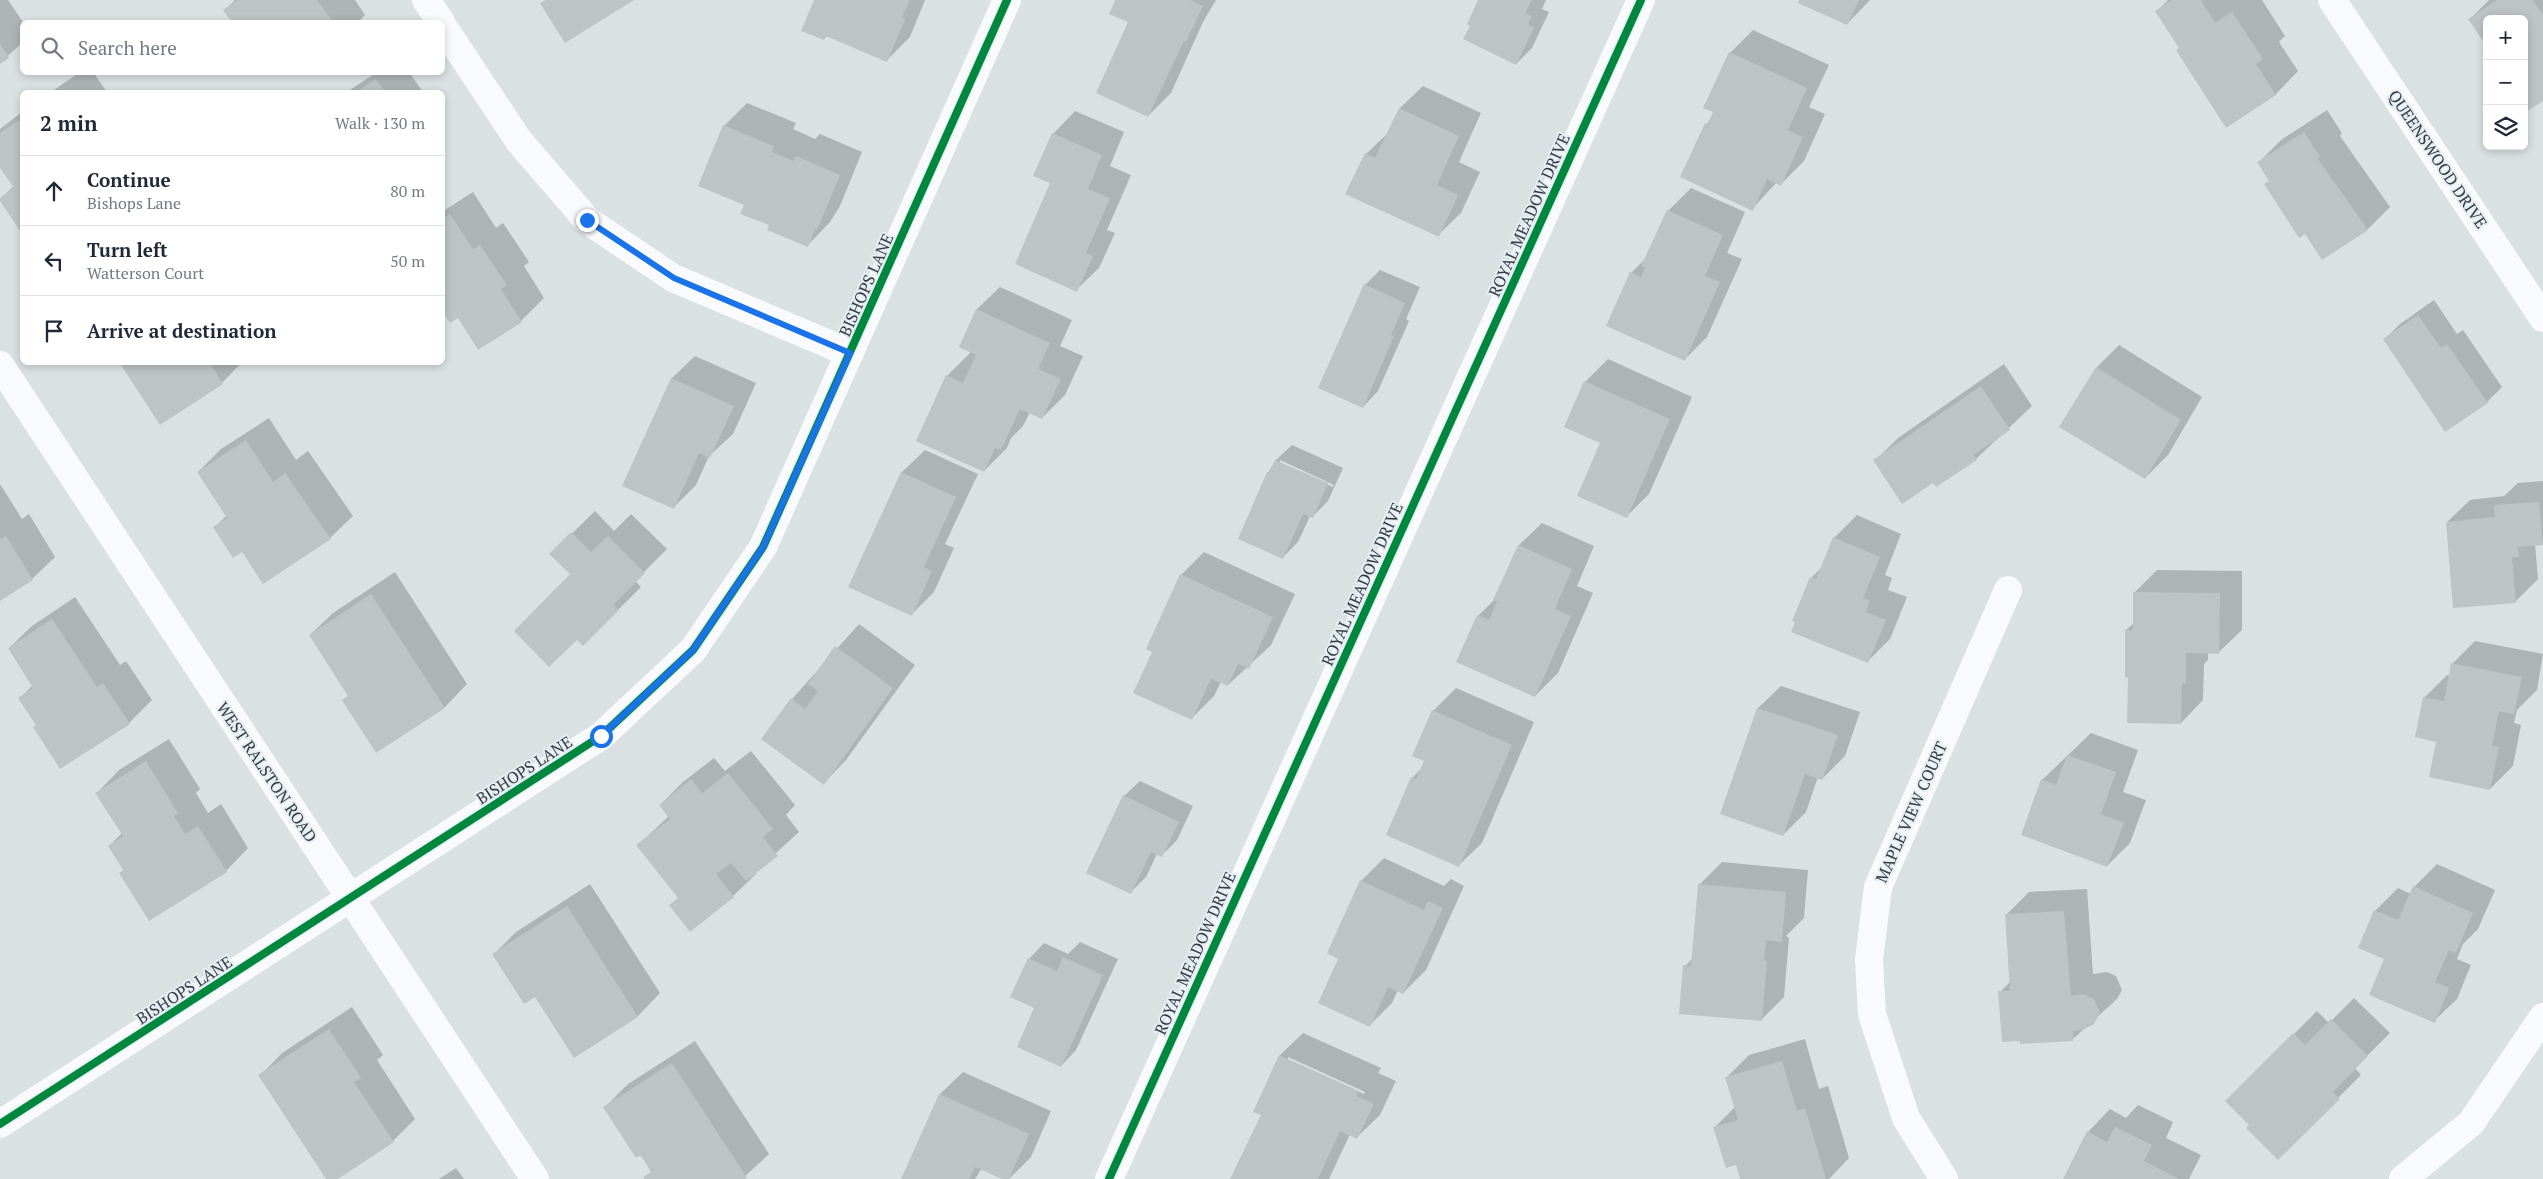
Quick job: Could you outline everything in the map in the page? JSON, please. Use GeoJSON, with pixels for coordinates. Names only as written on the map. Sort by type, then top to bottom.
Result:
{"type":"FeatureCollection","features":[{"type":"Feature","properties":{"kind":"street"},"geometry":{"type":"LineString","coordinates":[[426,0],[439,20]]}},
{"type":"Feature","properties":{"kind":"street","name":"BISHOPS LANE"},"geometry":{"type":"LineString","coordinates":[[0,1124],[352,899],[601,736],[693,650],[763,547],[1007,0]]}},
{"type":"Feature","properties":{"kind":"street","name":"ROYAL MEADOW DRIVE"},"geometry":{"type":"LineString","coordinates":[[1108,1179],[1641,0]]}},
{"type":"Feature","properties":{"kind":"street","name":"QUEENSWOOD DRIVE"},"geometry":{"type":"LineString","coordinates":[[2332,0],[2543,318]]}},
{"type":"Feature","properties":{"kind":"street"},"geometry":{"type":"LineString","coordinates":[[445,29],[519,141],[587,220],[674,278],[850,353]]}},
{"type":"Feature","properties":{"kind":"street","name":"WEST RALSTON ROAD"},"geometry":{"type":"LineString","coordinates":[[0,365],[535,1179]]}},
{"type":"Feature","properties":{"kind":"street","name":"MAPLE VIEW COURT"},"geometry":{"type":"LineString","coordinates":[[1944,1179],[1906,1118],[1872,1014],[1868,960],[1878,887],[2008,590]]}},
{"type":"Feature","properties":{"kind":"street"},"geometry":{"type":"LineString","coordinates":[[2403,1179],[2471,1123],[2543,1016]]}},
{"type":"Feature","properties":{"kind":"building"},"geometry":{"type":"Polygon","coordinates":[[[238,0],[317,0],[332,20],[230,20],[223,10],[238,0]]]}},
{"type":"Feature","properties":{"kind":"building"},"geometry":{"type":"Polygon","coordinates":[[[546,0],[634,0],[565,43],[540,3],[546,0]]]}},
{"type":"Feature","properties":{"kind":"building"},"geometry":{"type":"Polygon","coordinates":[[[814,0],[910,0],[902,17],[905,19],[887,62],[826,36],[824,40],[801,31],[814,0]]]}},
{"type":"Feature","properties":{"kind":"building"},"geometry":{"type":"Polygon","coordinates":[[[1115,0],[1190,0],[1203,6],[1148,117],[1096,93],[1128,22],[1109,14],[1115,0]]]}},
{"type":"Feature","properties":{"kind":"building"},"geometry":{"type":"Polygon","coordinates":[[[1478,0],[1532,0],[1525,13],[1532,16],[1528,24],[1534,28],[1516,65],[1463,39],[1470,26],[1467,24],[1478,0]]]}},
{"type":"Feature","properties":{"kind":"building"},"geometry":{"type":"Polygon","coordinates":[[[1799,0],[1859,0],[1847,25],[1798,3],[1799,0]]]}},
{"type":"Feature","properties":{"kind":"building"},"geometry":{"type":"Polygon","coordinates":[[[2172,0],[2201,0],[2215,23],[2232,12],[2263,59],[2256,64],[2276,95],[2226,128],[2176,50],[2179,48],[2155,11],[2172,0]]]}},
{"type":"Feature","properties":{"kind":"building"},"geometry":{"type":"Polygon","coordinates":[[[2497,0],[2533,0],[2543,15],[2543,101],[2528,110],[2528,15],[2483,15],[2483,41],[2468,19],[2497,0]]]}},
{"type":"Feature","properties":{"kind":"building"},"geometry":{"type":"Polygon","coordinates":[[[0,44],[9,58],[0,64],[0,44]]]}},
{"type":"Feature","properties":{"kind":"building"},"geometry":{"type":"Polygon","coordinates":[[[1729,52],[1807,88],[1788,130],[1803,137],[1781,186],[1767,179],[1753,211],[1680,177],[1705,123],[1707,125],[1713,112],[1703,108],[1729,52]]]}},
{"type":"Feature","properties":{"kind":"building"},"geometry":{"type":"Polygon","coordinates":[[[376,79],[384,90],[359,90],[376,79]]]}},
{"type":"Feature","properties":{"kind":"building"},"geometry":{"type":"Polygon","coordinates":[[[1399,108],[1459,136],[1437,185],[1458,195],[1439,237],[1345,194],[1365,153],[1375,158],[1399,108]]]}},
{"type":"Feature","properties":{"kind":"building"},"geometry":{"type":"Polygon","coordinates":[[[20,119],[20,231],[0,201],[0,198],[14,188],[0,168],[0,133],[20,119]]]}},
{"type":"Feature","properties":{"kind":"building"},"geometry":{"type":"Polygon","coordinates":[[[723,125],[774,146],[772,152],[793,161],[796,156],[840,175],[808,247],[767,230],[769,225],[740,214],[744,205],[698,186],[723,125]]]}},
{"type":"Feature","properties":{"kind":"building"},"geometry":{"type":"Polygon","coordinates":[[[2304,132],[2320,157],[2318,159],[2368,230],[2322,260],[2305,234],[2299,238],[2264,184],[2269,181],[2257,162],[2304,132]]]}},
{"type":"Feature","properties":{"kind":"building"},"geometry":{"type":"Polygon","coordinates":[[[1052,133],[1102,155],[1088,189],[1110,198],[1086,253],[1093,256],[1077,292],[1015,264],[1050,183],[1033,176],[1052,133]]]}},
{"type":"Feature","properties":{"kind":"building"},"geometry":{"type":"Polygon","coordinates":[[[1667,210],[1723,235],[1705,276],[1720,282],[1685,361],[1606,326],[1630,272],[1641,277],[1645,268],[1641,266],[1667,210]]]}},
{"type":"Feature","properties":{"kind":"building"},"geometry":{"type":"Polygon","coordinates":[[[450,214],[473,249],[480,245],[507,285],[501,289],[522,322],[478,350],[458,318],[450,323],[445,316],[445,217],[450,214]]]}},
{"type":"Feature","properties":{"kind":"building"},"geometry":{"type":"Polygon","coordinates":[[[1364,284],[1405,303],[1391,335],[1394,336],[1363,408],[1318,388],[1364,284]]]}},
{"type":"Feature","properties":{"kind":"building"},"geometry":{"type":"Polygon","coordinates":[[[976,309],[1050,343],[1038,369],[1061,379],[1042,419],[1020,409],[1001,450],[995,448],[984,472],[916,441],[946,375],[963,383],[976,355],[959,347],[976,309]]]}},
{"type":"Feature","properties":{"kind":"building"},"geometry":{"type":"Polygon","coordinates":[[[2418,315],[2441,348],[2447,344],[2488,403],[2445,432],[2383,339],[2418,315]]]}},
{"type":"Feature","properties":{"kind":"building"},"geometry":{"type":"Polygon","coordinates":[[[121,365],[211,365],[223,384],[160,425],[121,365]]]}},
{"type":"Feature","properties":{"kind":"building"},"geometry":{"type":"Polygon","coordinates":[[[2096,367],[2181,420],[2145,479],[2059,427],[2096,367]]]}},
{"type":"Feature","properties":{"kind":"building"},"geometry":{"type":"Polygon","coordinates":[[[671,378],[734,406],[710,458],[699,453],[674,509],[622,486],[671,378]]]}},
{"type":"Feature","properties":{"kind":"building"},"geometry":{"type":"Polygon","coordinates":[[[1584,381],[1670,419],[1627,518],[1577,496],[1600,443],[1564,427],[1584,381]]]}},
{"type":"Feature","properties":{"kind":"building"},"geometry":{"type":"Polygon","coordinates":[[[1981,386],[2010,430],[1973,455],[1977,460],[1936,487],[1933,483],[1902,504],[1873,460],[1981,386]]]}},
{"type":"Feature","properties":{"kind":"building"},"geometry":{"type":"Polygon","coordinates":[[[246,440],[273,482],[285,473],[331,539],[263,584],[242,552],[233,558],[213,527],[227,518],[197,472],[246,440]]]}},
{"type":"Feature","properties":{"kind":"building"},"geometry":{"type":"Polygon","coordinates":[[[1275,460],[1328,483],[1313,518],[1303,514],[1283,559],[1238,539],[1267,472],[1269,473],[1275,460]]]}},
{"type":"Feature","properties":{"kind":"building"},"geometry":{"type":"Polygon","coordinates":[[[901,472],[956,497],[924,567],[932,571],[912,616],[848,587],[901,472]]]}},
{"type":"Feature","properties":{"kind":"building"},"geometry":{"type":"Polygon","coordinates":[[[2539,502],[2543,545],[2518,547],[2519,557],[2512,557],[2516,603],[2453,608],[2446,522],[2495,517],[2494,505],[2539,502]]]}},
{"type":"Feature","properties":{"kind":"building"},"geometry":{"type":"Polygon","coordinates":[[[571,532],[591,552],[608,536],[645,573],[613,605],[619,610],[583,646],[577,640],[549,667],[514,631],[570,574],[549,554],[571,532]]]}},
{"type":"Feature","properties":{"kind":"building"},"geometry":{"type":"Polygon","coordinates":[[[6,536],[33,580],[0,601],[0,540],[6,536]]]}},
{"type":"Feature","properties":{"kind":"building"},"geometry":{"type":"Polygon","coordinates":[[[1833,537],[1880,557],[1863,598],[1870,601],[1866,612],[1886,620],[1868,663],[1791,632],[1795,622],[1792,621],[1810,577],[1816,579],[1833,537]]]}},
{"type":"Feature","properties":{"kind":"building"},"geometry":{"type":"Polygon","coordinates":[[[1518,545],[1572,569],[1555,609],[1571,616],[1535,697],[1456,662],[1477,615],[1489,620],[1497,602],[1493,600],[1518,545]]]}},
{"type":"Feature","properties":{"kind":"building"},"geometry":{"type":"Polygon","coordinates":[[[1180,574],[1273,617],[1249,669],[1238,664],[1228,686],[1211,679],[1192,720],[1133,693],[1152,652],[1146,649],[1180,574]]]}},
{"type":"Feature","properties":{"kind":"building"},"geometry":{"type":"Polygon","coordinates":[[[2133,592],[2220,593],[2219,654],[2186,653],[2186,684],[2182,683],[2181,724],[2127,723],[2128,678],[2125,677],[2125,630],[2133,630],[2133,592]]]}},
{"type":"Feature","properties":{"kind":"building"},"geometry":{"type":"Polygon","coordinates":[[[371,594],[445,708],[376,753],[342,700],[348,696],[309,635],[371,594]]]}},
{"type":"Feature","properties":{"kind":"building"},"geometry":{"type":"Polygon","coordinates":[[[52,619],[97,687],[103,683],[130,724],[60,769],[33,727],[36,725],[18,698],[33,688],[8,648],[52,619]]]}},
{"type":"Feature","properties":{"kind":"building"},"geometry":{"type":"Polygon","coordinates":[[[835,646],[893,688],[824,785],[761,739],[791,698],[805,709],[818,691],[808,684],[835,646]]]}},
{"type":"Feature","properties":{"kind":"building"},"geometry":{"type":"Polygon","coordinates":[[[2451,663],[2522,677],[2514,714],[2499,711],[2492,746],[2499,747],[2490,790],[2429,777],[2436,742],[2415,737],[2423,697],[2444,701],[2451,663]]]}},
{"type":"Feature","properties":{"kind":"building"},"geometry":{"type":"Polygon","coordinates":[[[1757,708],[1838,735],[1822,780],[1805,774],[1783,836],[1720,814],[1757,708]]]}},
{"type":"Feature","properties":{"kind":"building"},"geometry":{"type":"Polygon","coordinates":[[[1432,710],[1512,745],[1459,867],[1386,835],[1411,777],[1416,779],[1424,761],[1412,756],[1432,710]]]}},
{"type":"Feature","properties":{"kind":"building"},"geometry":{"type":"Polygon","coordinates":[[[2067,755],[2116,772],[2101,814],[2124,823],[2107,867],[2021,835],[2041,779],[2056,785],[2067,755]]]}},
{"type":"Feature","properties":{"kind":"building"},"geometry":{"type":"Polygon","coordinates":[[[146,761],[178,813],[174,816],[185,834],[198,826],[227,872],[149,921],[119,873],[123,870],[108,846],[123,836],[95,793],[146,761]]]}},
{"type":"Feature","properties":{"kind":"building"},"geometry":{"type":"Polygon","coordinates":[[[728,773],[773,829],[763,837],[778,856],[746,881],[731,863],[716,874],[734,897],[690,932],[669,905],[678,898],[636,845],[670,819],[659,805],[691,779],[702,793],[728,773]]]}},
{"type":"Feature","properties":{"kind":"building"},"geometry":{"type":"Polygon","coordinates":[[[1123,795],[1179,822],[1162,857],[1151,852],[1131,894],[1086,873],[1123,795]]]}},
{"type":"Feature","properties":{"kind":"building"},"geometry":{"type":"Polygon","coordinates":[[[1360,880],[1424,910],[1428,901],[1443,908],[1403,994],[1388,987],[1370,1027],[1318,1003],[1338,959],[1327,953],[1360,880]]]}},
{"type":"Feature","properties":{"kind":"building"},"geometry":{"type":"Polygon","coordinates":[[[1698,884],[1786,892],[1782,942],[1766,940],[1764,960],[1767,961],[1762,1021],[1679,1014],[1683,965],[1691,966],[1698,884]]]}},
{"type":"Feature","properties":{"kind":"building"},"geometry":{"type":"Polygon","coordinates":[[[2413,886],[2473,913],[2456,953],[2449,950],[2435,982],[2449,988],[2435,1023],[2369,995],[2384,959],[2358,948],[2374,910],[2398,920],[2413,886]]]}},
{"type":"Feature","properties":{"kind":"building"},"geometry":{"type":"Polygon","coordinates":[[[567,906],[638,1017],[574,1058],[535,997],[524,1004],[492,954],[567,906]]]}},
{"type":"Feature","properties":{"kind":"building"},"geometry":{"type":"Polygon","coordinates":[[[2064,911],[2071,996],[2083,994],[2094,999],[2100,1013],[2094,1024],[2083,1030],[2073,1031],[2073,1041],[2020,1044],[2020,1041],[2002,1042],[1998,991],[2010,991],[2005,914],[2064,911]]]}},
{"type":"Feature","properties":{"kind":"building"},"geometry":{"type":"Polygon","coordinates":[[[1063,957],[1103,975],[1061,1067],[1017,1047],[1034,1008],[1010,997],[1028,958],[1057,971],[1063,957]]]}},
{"type":"Feature","properties":{"kind":"building"},"geometry":{"type":"Polygon","coordinates":[[[2331,1019],[2368,1056],[2333,1092],[2340,1099],[2278,1160],[2246,1128],[2249,1125],[2225,1101],[2293,1033],[2305,1045],[2331,1019]]]}},
{"type":"Feature","properties":{"kind":"building"},"geometry":{"type":"Polygon","coordinates":[[[329,1029],[361,1078],[354,1082],[394,1142],[338,1179],[326,1179],[258,1075],[329,1029]]]}},
{"type":"Feature","properties":{"kind":"building"},"geometry":{"type":"Polygon","coordinates":[[[1279,1055],[1359,1091],[1356,1096],[1374,1104],[1357,1139],[1340,1131],[1318,1179],[1230,1179],[1261,1115],[1253,1112],[1279,1055]]]}},
{"type":"Feature","properties":{"kind":"building"},"geometry":{"type":"Polygon","coordinates":[[[1782,1061],[1797,1111],[1805,1108],[1826,1179],[1740,1179],[1736,1165],[1726,1168],[1713,1127],[1738,1120],[1725,1077],[1782,1061]]]}},
{"type":"Feature","properties":{"kind":"building"},"geometry":{"type":"Polygon","coordinates":[[[672,1063],[747,1178],[645,1179],[643,1177],[651,1172],[641,1155],[636,1158],[603,1107],[672,1063]]]}},
{"type":"Feature","properties":{"kind":"building"},"geometry":{"type":"Polygon","coordinates":[[[939,1094],[1029,1134],[1009,1179],[1002,1179],[975,1167],[969,1179],[901,1179],[939,1094]]]}},
{"type":"Feature","properties":{"kind":"building"},"geometry":{"type":"Polygon","coordinates":[[[2115,1127],[2152,1145],[2144,1161],[2179,1179],[2063,1179],[2087,1131],[2107,1142],[2115,1127]]]}},
{"type":"Feature","properties":{"kind":"cycle path"},"geometry":{"type":"LineString","coordinates":[[0,1124],[601,736],[693,650],[763,547],[1007,0]]}},
{"type":"Feature","properties":{"kind":"cycle path"},"geometry":{"type":"LineString","coordinates":[[1109,1179],[1641,0]]}},
{"type":"Feature","properties":{"kind":"route"},"geometry":{"type":"LineString","coordinates":[[587,220],[674,278],[850,353],[763,547],[693,650],[601,736]]}}]}
